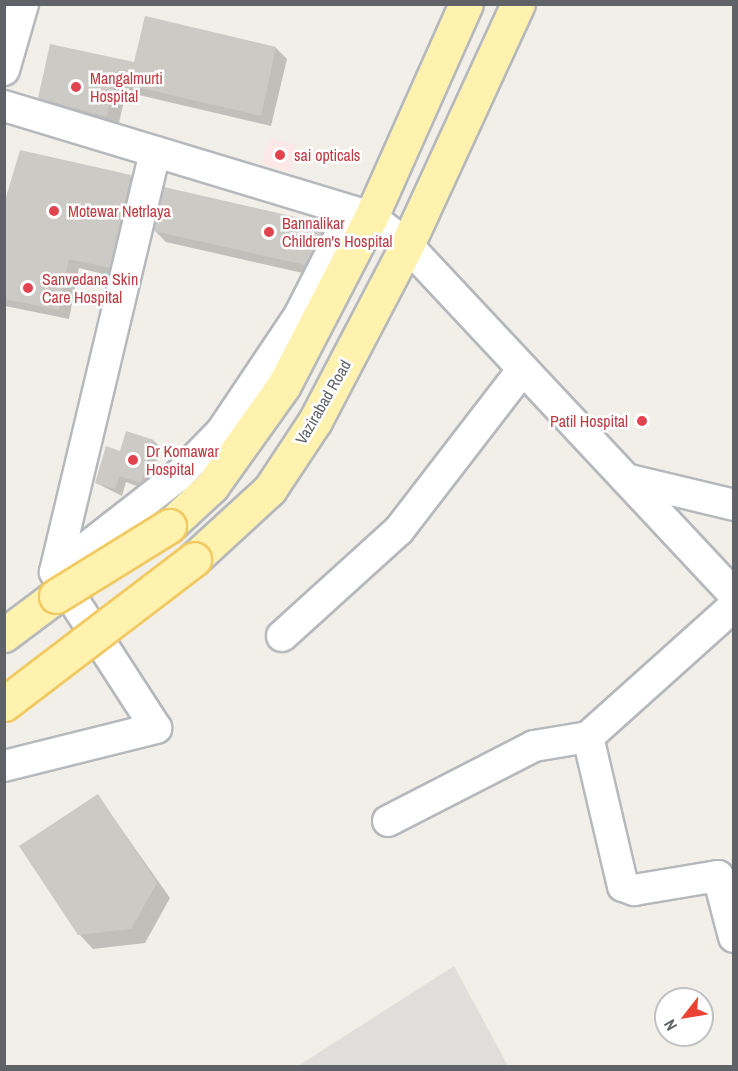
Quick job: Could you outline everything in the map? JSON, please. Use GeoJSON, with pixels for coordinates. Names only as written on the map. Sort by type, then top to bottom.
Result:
{"type":"FeatureCollection","features":[{"type":"Feature","properties":{"kind":"main road"},"geometry":{"type":"LineString","coordinates":[[4,636],[56,596],[169,526],[212,486],[273,404],[362,214],[430,82],[466,4]]}},
{"type":"Feature","properties":{"kind":"main road","name":"Vazirabad Road"},"geometry":{"type":"LineString","coordinates":[[4,704],[194,559],[270,489],[315,421],[407,245],[518,4]]}},
{"type":"Feature","properties":{"kind":"main road"},"geometry":{"type":"LineString","coordinates":[[430,82],[473,101]]}},
{"type":"Feature","properties":{"kind":"street"},"geometry":{"type":"LineString","coordinates":[[4,70],[23,4]]}},
{"type":"Feature","properties":{"kind":"street"},"geometry":{"type":"LineString","coordinates":[[4,106],[362,214],[407,245],[734,594]]}},
{"type":"Feature","properties":{"kind":"street"},"geometry":{"type":"LineString","coordinates":[[4,766],[156,728],[55,572],[63,530],[155,152]]}},
{"type":"Feature","properties":{"kind":"street"},"geometry":{"type":"LineString","coordinates":[[55,572],[177,476],[222,430],[299,316],[362,214]]}},
{"type":"Feature","properties":{"kind":"street"},"geometry":{"type":"LineString","coordinates":[[282,636],[399,530],[523,369]]}},
{"type":"Feature","properties":{"kind":"street"},"geometry":{"type":"LineString","coordinates":[[626,479],[734,505]]}},
{"type":"Feature","properties":{"kind":"street"},"geometry":{"type":"LineString","coordinates":[[388,821],[534,746],[588,737],[734,606]]}},
{"type":"Feature","properties":{"kind":"street"},"geometry":{"type":"LineString","coordinates":[[588,737],[623,886],[634,890],[718,876],[734,937]]}},
{"type":"Feature","properties":{"kind":"shaded area","name":"sai opticals"},"geometry":{"type":"Polygon","coordinates":[[[269,138],[296,145],[291,172],[262,165],[269,138]]]}},
{"type":"Feature","properties":{"kind":"shaded area"},"geometry":{"type":"Polygon","coordinates":[[[454,966],[508,1066],[298,1066],[454,966]]]}},
{"type":"Feature","properties":{"kind":"building"},"geometry":{"type":"Polygon","coordinates":[[[145,16],[276,47],[261,116],[115,82],[107,117],[38,98],[50,44],[134,62],[145,16]]]}},
{"type":"Feature","properties":{"kind":"building"},"geometry":{"type":"Polygon","coordinates":[[[20,150],[131,175],[110,268],[69,259],[59,310],[4,299],[4,204],[20,150]]]}},
{"type":"Feature","properties":{"kind":"building"},"geometry":{"type":"Polygon","coordinates":[[[164,187],[326,224],[305,265],[154,231],[164,187]]]}},
{"type":"Feature","properties":{"kind":"building"},"geometry":{"type":"Polygon","coordinates":[[[126,431],[154,440],[141,483],[119,476],[115,489],[95,483],[106,446],[120,451],[126,431]]]}},
{"type":"Feature","properties":{"kind":"building"},"geometry":{"type":"Polygon","coordinates":[[[98,794],[157,883],[131,929],[78,935],[19,846],[98,794]]]}},
{"type":"Feature","properties":{"kind":"place","name":"Mangalmurti Hospital"},"geometry":{"type":"Point","coordinates":[76,87]}},
{"type":"Feature","properties":{"kind":"place","name":"sai opticals"},"geometry":{"type":"Point","coordinates":[280,155]}},
{"type":"Feature","properties":{"kind":"place","name":"Motewar Netrlaya"},"geometry":{"type":"Point","coordinates":[54,211]}},
{"type":"Feature","properties":{"kind":"place","name":"Bannalikar Children's Hospital"},"geometry":{"type":"Point","coordinates":[269,232]}},
{"type":"Feature","properties":{"kind":"place","name":"Sanvedana Skin Care Hospital"},"geometry":{"type":"Point","coordinates":[28,288]}},
{"type":"Feature","properties":{"kind":"place","name":"Patil Hospital"},"geometry":{"type":"Point","coordinates":[642,421]}},
{"type":"Feature","properties":{"kind":"place","name":"Dr Komawar Hospital"},"geometry":{"type":"Point","coordinates":[133,460]}}]}
